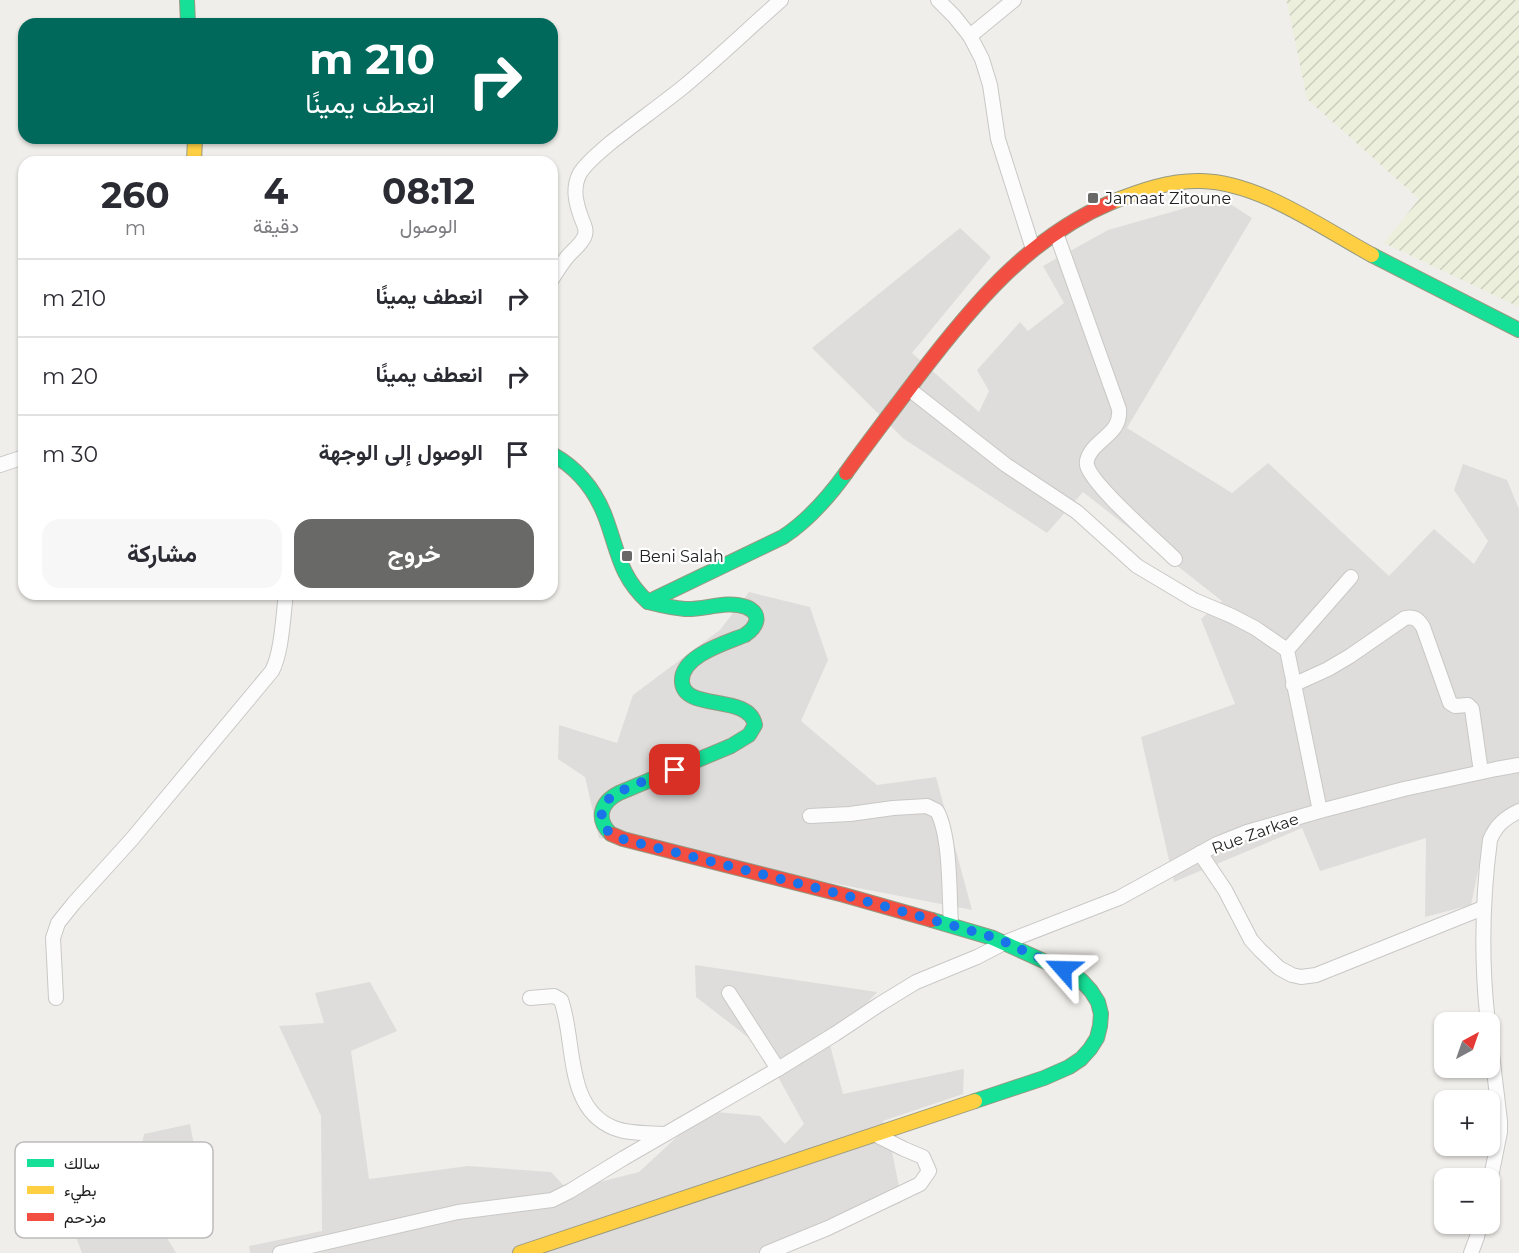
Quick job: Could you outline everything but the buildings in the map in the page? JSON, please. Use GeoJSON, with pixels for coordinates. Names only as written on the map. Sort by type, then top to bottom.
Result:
{"type":"FeatureCollection","features":[{"type":"Feature","properties":{"kind":"street"},"geometry":{"type":"LineString","coordinates":[[187,0],[188,18]]}},
{"type":"Feature","properties":{"kind":"street"},"geometry":{"type":"LineString","coordinates":[[558,271],[586,234],[575,190],[580,173],[588,163],[688,82],[781,0]]}},
{"type":"Feature","properties":{"kind":"street"},"geometry":{"type":"LineString","coordinates":[[938,0],[970,36],[982,59],[990,85],[998,138],[1033,249]]}},
{"type":"Feature","properties":{"kind":"street"},"geometry":{"type":"LineString","coordinates":[[970,36],[1014,0]]}},
{"type":"Feature","properties":{"kind":"street"},"geometry":{"type":"LineString","coordinates":[[648,602],[783,537],[795,529],[814,512],[836,486],[975,304],[998,280],[1033,249],[1080,217],[1101,206],[1154,187],[1199,180],[1237,187],[1280,205],[1405,273],[1519,330]]}},
{"type":"Feature","properties":{"kind":"street"},"geometry":{"type":"LineString","coordinates":[[1056,233],[1119,409],[1118,423],[1095,447],[1087,458],[1087,465],[1090,472],[1117,503],[1175,559]]}},
{"type":"Feature","properties":{"kind":"street"},"geometry":{"type":"LineString","coordinates":[[909,389],[1006,465],[1077,512],[1137,566],[1194,600],[1247,624],[1287,650],[1320,811]]}},
{"type":"Feature","properties":{"kind":"street"},"geometry":{"type":"LineString","coordinates":[[520,1253],[1044,1078],[1070,1066],[1083,1056],[1099,1034],[1102,1023],[1102,1012],[1091,990],[1074,975],[1005,942],[844,895],[630,841],[609,833],[601,817],[606,802],[612,797],[731,746],[749,735],[755,725],[752,714],[745,710],[691,696],[682,686],[681,677],[684,669],[696,658],[752,630],[756,625],[756,617],[751,609],[744,606],[680,608],[648,602],[638,594],[618,560],[604,516],[589,486],[576,470],[558,457]]}},
{"type":"Feature","properties":{"kind":"street"},"geometry":{"type":"LineString","coordinates":[[0,465],[18,459]]}},
{"type":"Feature","properties":{"kind":"street"},"geometry":{"type":"LineString","coordinates":[[1287,650],[1351,577]]}},
{"type":"Feature","properties":{"kind":"street"},"geometry":{"type":"LineString","coordinates":[[56,998],[53,938],[58,923],[132,839],[272,671],[278,652],[285,600]]}},
{"type":"Feature","properties":{"kind":"street"},"geometry":{"type":"LineString","coordinates":[[1293,685],[1350,656],[1405,618],[1411,616],[1416,618],[1423,627],[1450,703],[1455,706],[1468,705],[1472,709],[1481,772]]}},
{"type":"Feature","properties":{"kind":"street","name":"Rue Zarkae"},"geometry":{"type":"LineString","coordinates":[[280,1253],[458,1212],[552,1200],[778,1069],[910,985],[977,957],[1005,942],[1119,898],[1217,844],[1247,832],[1404,789],[1519,765]]}},
{"type":"Feature","properties":{"kind":"street"},"geometry":{"type":"LineString","coordinates":[[810,816],[927,806],[937,811],[945,838],[951,925]]}},
{"type":"Feature","properties":{"kind":"street"},"geometry":{"type":"LineString","coordinates":[[1487,1012],[1484,975],[1484,908],[1490,840],[1499,823],[1519,811]]}},
{"type":"Feature","properties":{"kind":"street"},"geometry":{"type":"LineString","coordinates":[[1200,853],[1225,890],[1251,940],[1279,968],[1301,977],[1316,975],[1484,908]]}},
{"type":"Feature","properties":{"kind":"street"},"geometry":{"type":"LineString","coordinates":[[729,993],[778,1069]]}},
{"type":"Feature","properties":{"kind":"street"},"geometry":{"type":"LineString","coordinates":[[530,998],[555,996],[561,1000],[568,1026],[575,1076],[584,1100],[595,1115],[615,1128],[639,1133],[665,1134]]}},
{"type":"Feature","properties":{"kind":"street"},"geometry":{"type":"LineString","coordinates":[[1493,1168],[1500,1132],[1495,1078]]}},
{"type":"Feature","properties":{"kind":"street"},"geometry":{"type":"LineString","coordinates":[[767,1253],[920,1184],[929,1171],[923,1157],[876,1135]]}},
{"type":"Feature","properties":{"kind":"street"},"geometry":{"type":"LineString","coordinates":[[1470,1253],[1478,1234]]}},
{"type":"Feature","properties":{"kind":"street"},"geometry":{"type":"LineString","coordinates":[[802,1253],[809,1236]]}},
{"type":"Feature","properties":{"kind":"shaded area"},"geometry":{"type":"Polygon","coordinates":[[[1221,198],[1252,218],[1127,428],[1232,493],[1268,463],[1389,576],[1434,529],[1474,564],[1488,541],[1454,490],[1463,464],[1507,480],[1519,509],[1519,816],[1486,833],[1471,905],[1425,917],[1426,838],[1320,871],[1302,828],[1174,882],[1141,737],[1235,704],[1201,619],[1222,601],[1083,492],[1047,533],[904,439],[812,348],[960,228],[991,257],[912,353],[979,412],[989,391],[977,370],[1020,322],[1028,331],[1064,303],[1043,266],[1108,230],[1221,198]]]}},
{"type":"Feature","properties":{"kind":"shaded area"},"geometry":{"type":"Polygon","coordinates":[[[749,592],[810,607],[828,660],[801,721],[877,785],[936,777],[972,910],[599,838],[585,777],[558,759],[559,725],[617,743],[633,695],[720,630],[749,592]]]}},
{"type":"Feature","properties":{"kind":"shaded area"},"geometry":{"type":"Polygon","coordinates":[[[695,965],[877,992],[830,1045],[843,1094],[964,1069],[963,1094],[883,1121],[891,1146],[902,1202],[784,1253],[250,1253],[249,1246],[322,1231],[321,1116],[279,1026],[324,1023],[315,993],[370,982],[397,1031],[351,1051],[369,1179],[468,1166],[551,1172],[568,1190],[639,1172],[705,1111],[760,1116],[785,1144],[804,1124],[762,1048],[696,997],[695,965]]]}},
{"type":"Feature","properties":{"kind":"shaded area"},"geometry":{"type":"Polygon","coordinates":[[[190,1124],[193,1142],[142,1142],[144,1134],[190,1124]]]}},
{"type":"Feature","properties":{"kind":"shaded area"},"geometry":{"type":"Polygon","coordinates":[[[76,1238],[167,1238],[176,1253],[82,1253],[76,1238]]]}},
{"type":"Feature","properties":{"kind":"green space"},"geometry":{"type":"Polygon","coordinates":[[[1285,0],[1519,0],[1519,307],[1384,243],[1419,199],[1307,99],[1285,0]]]}},
{"type":"Feature","properties":{"kind":"traffic: fast"},"geometry":{"type":"LineString","coordinates":[[187,0],[188,18]]}},
{"type":"Feature","properties":{"kind":"traffic: fast"},"geometry":{"type":"LineString","coordinates":[[1372,255],[1519,330]]}},
{"type":"Feature","properties":{"kind":"traffic: fast"},"geometry":{"type":"LineString","coordinates":[[558,458],[577,473],[596,497],[625,572],[638,592],[648,602],[783,537],[818,508],[846,473]]}},
{"type":"Feature","properties":{"kind":"traffic: fast"},"geometry":{"type":"LineString","coordinates":[[611,834],[603,823],[602,811],[613,797],[731,746],[749,735],[755,725],[750,715],[741,709],[693,697],[685,691],[682,682],[683,673],[696,658],[749,632],[756,621],[755,613],[746,607],[731,604],[685,609],[648,602]]}},
{"type":"Feature","properties":{"kind":"traffic: fast"},"geometry":{"type":"LineString","coordinates":[[932,920],[993,938],[1068,972],[1081,980],[1091,991],[1098,1002],[1101,1014],[1097,1038],[1081,1059],[1044,1078],[975,1101]]}},
{"type":"Feature","properties":{"kind":"traffic: slow"},"geometry":{"type":"LineString","coordinates":[[194,156],[195,144]]}},
{"type":"Feature","properties":{"kind":"traffic: slow"},"geometry":{"type":"LineString","coordinates":[[1112,202],[1144,190],[1178,182],[1223,183],[1245,189],[1290,208],[1372,255]]}},
{"type":"Feature","properties":{"kind":"traffic: slow"},"geometry":{"type":"LineString","coordinates":[[520,1253],[975,1101]]}},
{"type":"Feature","properties":{"kind":"traffic: jam"},"geometry":{"type":"LineString","coordinates":[[846,473],[937,351],[1003,276],[1054,234],[1112,202]]}},
{"type":"Feature","properties":{"kind":"traffic: jam"},"geometry":{"type":"LineString","coordinates":[[611,834],[932,920]]}},
{"type":"Feature","properties":{"kind":"place","name":"Jamaat Zitoune"},"geometry":{"type":"Point","coordinates":[1093,198]}},
{"type":"Feature","properties":{"kind":"place","name":"Beni Salah"},"geometry":{"type":"Point","coordinates":[627,556]}},
{"type":"Feature","properties":{"kind":"route"},"geometry":{"type":"LineString","coordinates":[[675,770],[619,793],[606,802],[601,817],[609,833],[630,841],[844,895],[986,935],[1063,969]]}}]}
